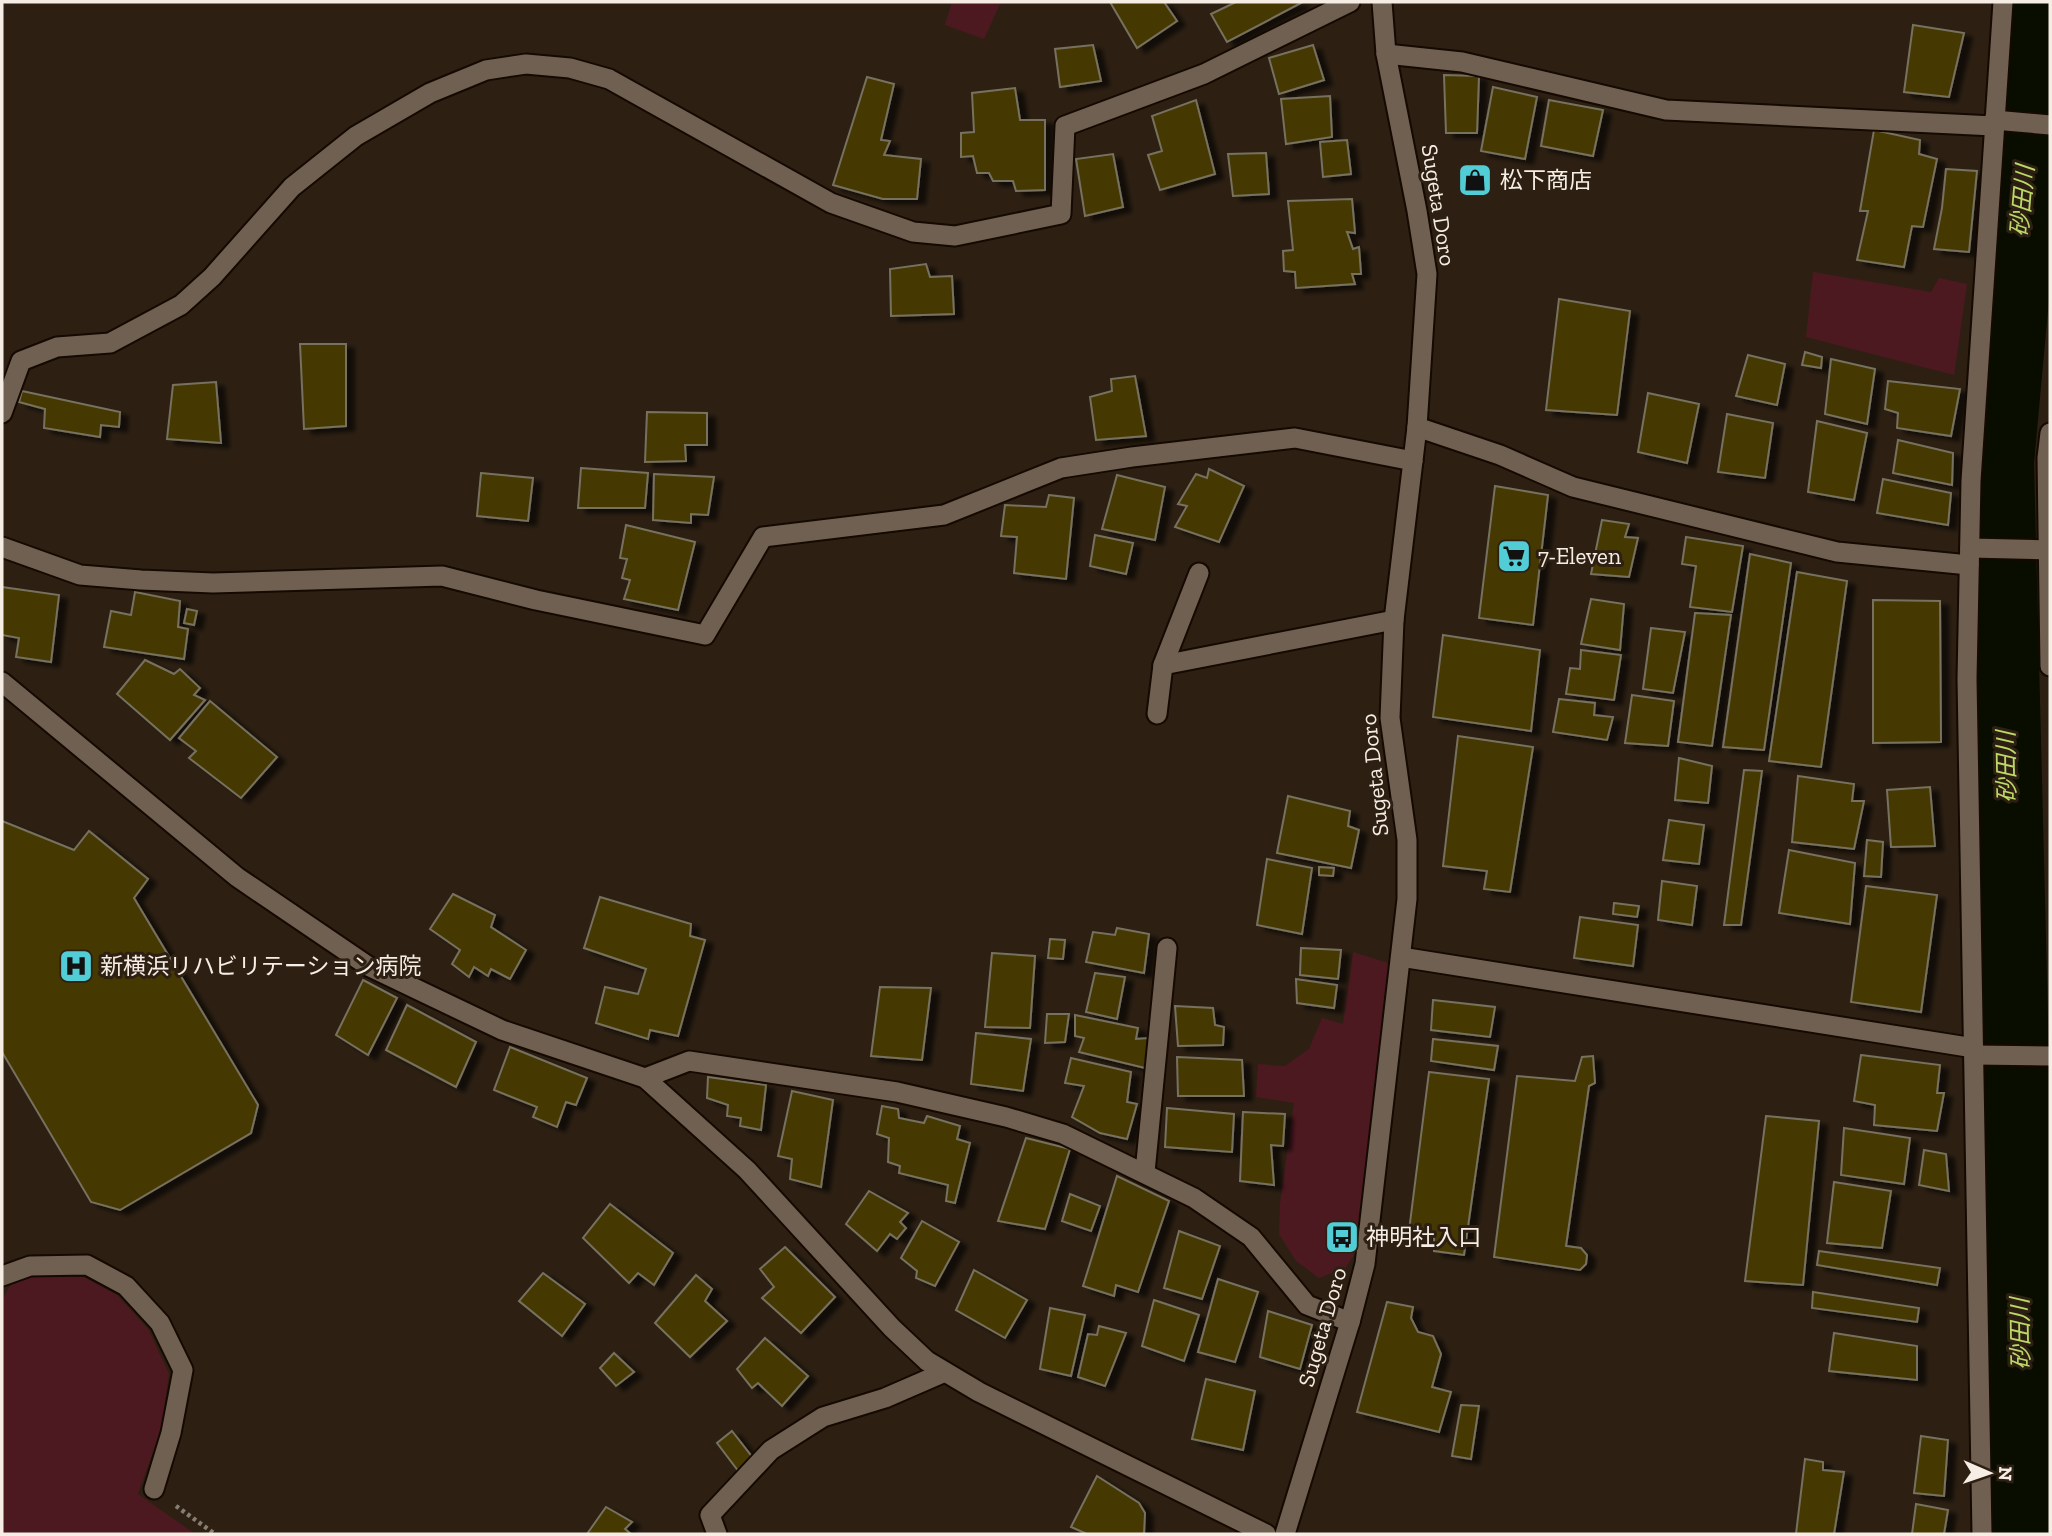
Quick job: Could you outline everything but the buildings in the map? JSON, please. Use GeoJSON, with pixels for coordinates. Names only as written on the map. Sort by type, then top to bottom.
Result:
{"type":"FeatureCollection","features":[{"type":"Feature","properties":{"kind":"street"},"geometry":{"type":"LineString","coordinates":[[2,413],[21,361],[57,347],[110,343],[181,306],[212,277],[292,187],[356,136],[430,93],[486,70],[526,64],[570,68],[610,79],[831,202],[913,232],[956,236],[1061,214],[1065,126],[1205,74],[1350,2]]}},
{"type":"Feature","properties":{"kind":"street","name":"Sugeta Doro"},"geometry":{"type":"LineString","coordinates":[[1285,1534],[1365,1264],[1407,900],[1406,839],[1390,718],[1394,620],[1417,427],[1427,274],[1387,54],[1382,2]]}},
{"type":"Feature","properties":{"kind":"street"},"geometry":{"type":"LineString","coordinates":[[1982,1534],[1967,679],[1971,481],[2003,2]]}},
{"type":"Feature","properties":{"kind":"street"},"geometry":{"type":"LineString","coordinates":[[1387,54],[1462,62],[1666,110],[2050,125]]}},
{"type":"Feature","properties":{"kind":"street"},"geometry":{"type":"LineString","coordinates":[[1417,427],[1500,454],[1586,491],[1837,552],[1970,556],[2049,550]]}},
{"type":"Feature","properties":{"kind":"street"},"geometry":{"type":"LineString","coordinates":[[2050,433],[2047,458],[2050,666]]}},
{"type":"Feature","properties":{"kind":"street"},"geometry":{"type":"LineString","coordinates":[[2,547],[80,575],[141,580],[213,583],[442,576],[536,600],[705,635],[763,537],[944,516],[1061,468],[1132,457],[1295,438],[1413,461]]}},
{"type":"Feature","properties":{"kind":"street"},"geometry":{"type":"LineString","coordinates":[[1157,714],[1163,666],[1199,573]]}},
{"type":"Feature","properties":{"kind":"street"},"geometry":{"type":"LineString","coordinates":[[1163,666],[1394,620]]}},
{"type":"Feature","properties":{"kind":"street"},"geometry":{"type":"LineString","coordinates":[[2,682],[237,877],[368,966],[502,1030],[645,1078],[747,1170],[892,1328],[927,1361],[979,1392],[1266,1534]]}},
{"type":"Feature","properties":{"kind":"street"},"geometry":{"type":"LineString","coordinates":[[1145,1172],[1167,948]]}},
{"type":"Feature","properties":{"kind":"street"},"geometry":{"type":"LineString","coordinates":[[1401,957],[1974,1051],[2050,1056]]}},
{"type":"Feature","properties":{"kind":"street"},"geometry":{"type":"LineString","coordinates":[[645,1078],[689,1062],[897,1093],[1006,1117],[1063,1134],[1194,1198],[1251,1237],[1307,1305],[1350,1322]]}},
{"type":"Feature","properties":{"kind":"street"},"geometry":{"type":"LineString","coordinates":[[2,1276],[30,1266],[87,1265],[126,1286],[160,1323],[183,1370],[171,1433],[154,1489]]}},
{"type":"Feature","properties":{"kind":"street"},"geometry":{"type":"LineString","coordinates":[[717,1534],[710,1515],[771,1450],[823,1417],[885,1398],[946,1372]]}},
{"type":"Feature","properties":{"kind":"path"},"geometry":{"type":"LineString","coordinates":[[154,1489],[215,1534]]}},
{"type":"Feature","properties":{"kind":"shaded area"},"geometry":{"type":"Polygon","coordinates":[[[952,2],[1001,2],[984,39],[945,25],[952,2]]]}},
{"type":"Feature","properties":{"kind":"shaded area"},"geometry":{"type":"Polygon","coordinates":[[[1813,272],[1931,292],[1939,278],[1967,284],[1954,375],[1806,337],[1813,272]]]}},
{"type":"Feature","properties":{"kind":"shaded area"},"geometry":{"type":"Polygon","coordinates":[[[1353,952],[1391,964],[1357,1251],[1345,1268],[1319,1278],[1296,1261],[1279,1234],[1280,1204],[1294,1103],[1256,1097],[1258,1064],[1285,1066],[1309,1049],[1322,1018],[1343,1024],[1353,952]]]}},
{"type":"Feature","properties":{"kind":"shaded area"},"geometry":{"type":"Polygon","coordinates":[[[30,1276],[84,1277],[117,1295],[148,1329],[169,1374],[161,1429],[138,1494],[195,1534],[2,1534],[2,1300],[10,1286],[30,1276]]]}},
{"type":"Feature","properties":{"kind":"waterway","name":"砂田川"},"geometry":{"type":"LineString","coordinates":[[2025,1534],[1998,462],[2040,2]]}},
{"type":"Feature","properties":{"kind":"place","name":"松下商店"},"geometry":{"type":"Point","coordinates":[1475,180]}},
{"type":"Feature","properties":{"kind":"place","name":"7-Eleven"},"geometry":{"type":"Point","coordinates":[1514,556]}},
{"type":"Feature","properties":{"kind":"place","name":"新横浜リハビリテーション病院"},"geometry":{"type":"Point","coordinates":[76,966]}},
{"type":"Feature","properties":{"kind":"place","name":"神明社入口"},"geometry":{"type":"Point","coordinates":[1342,1237]}}]}
